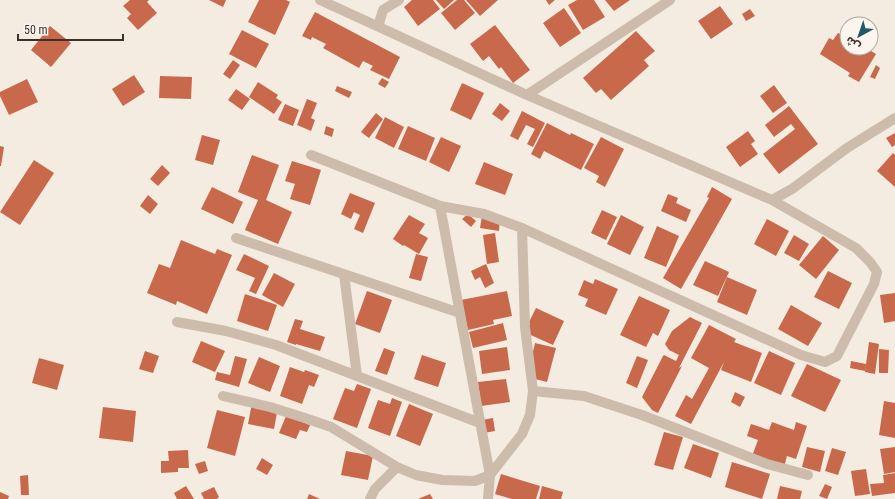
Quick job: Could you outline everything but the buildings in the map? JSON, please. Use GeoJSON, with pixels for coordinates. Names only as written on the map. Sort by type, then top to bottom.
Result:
{"type":"FeatureCollection","features":[{"type":"Feature","properties":{"kind":"street"},"geometry":{"type":"LineString","coordinates":[[311,155],[440,206],[484,214],[522,228],[801,355],[825,362],[837,356],[874,284],[877,272],[870,262],[856,248],[772,200],[527,95],[320,0]]}},
{"type":"Feature","properties":{"kind":"street"},"geometry":{"type":"LineString","coordinates":[[379,27],[383,10],[399,0]]}},
{"type":"Feature","properties":{"kind":"street"},"geometry":{"type":"LineString","coordinates":[[527,95],[670,0]]}},
{"type":"Feature","properties":{"kind":"street"},"geometry":{"type":"LineString","coordinates":[[772,200],[792,189],[847,148],[895,118]]}},
{"type":"Feature","properties":{"kind":"street"},"geometry":{"type":"LineString","coordinates":[[440,206],[490,475],[488,499]]}},
{"type":"Feature","properties":{"kind":"street"},"geometry":{"type":"LineString","coordinates":[[222,396],[270,407],[331,427],[397,467],[416,475],[442,480],[475,481],[490,475],[522,434],[530,415],[533,391],[525,327],[522,228]]}},
{"type":"Feature","properties":{"kind":"street"},"geometry":{"type":"LineString","coordinates":[[236,238],[460,313]]}},
{"type":"Feature","properties":{"kind":"street"},"geometry":{"type":"LineString","coordinates":[[344,274],[357,376]]}},
{"type":"Feature","properties":{"kind":"street"},"geometry":{"type":"LineString","coordinates":[[177,322],[226,330],[276,345],[480,423]]}},
{"type":"Feature","properties":{"kind":"street"},"geometry":{"type":"LineString","coordinates":[[533,391],[584,396],[642,415],[767,464],[808,475]]}},
{"type":"Feature","properties":{"kind":"street"},"geometry":{"type":"LineString","coordinates":[[370,499],[375,489],[397,467]]}}]}
